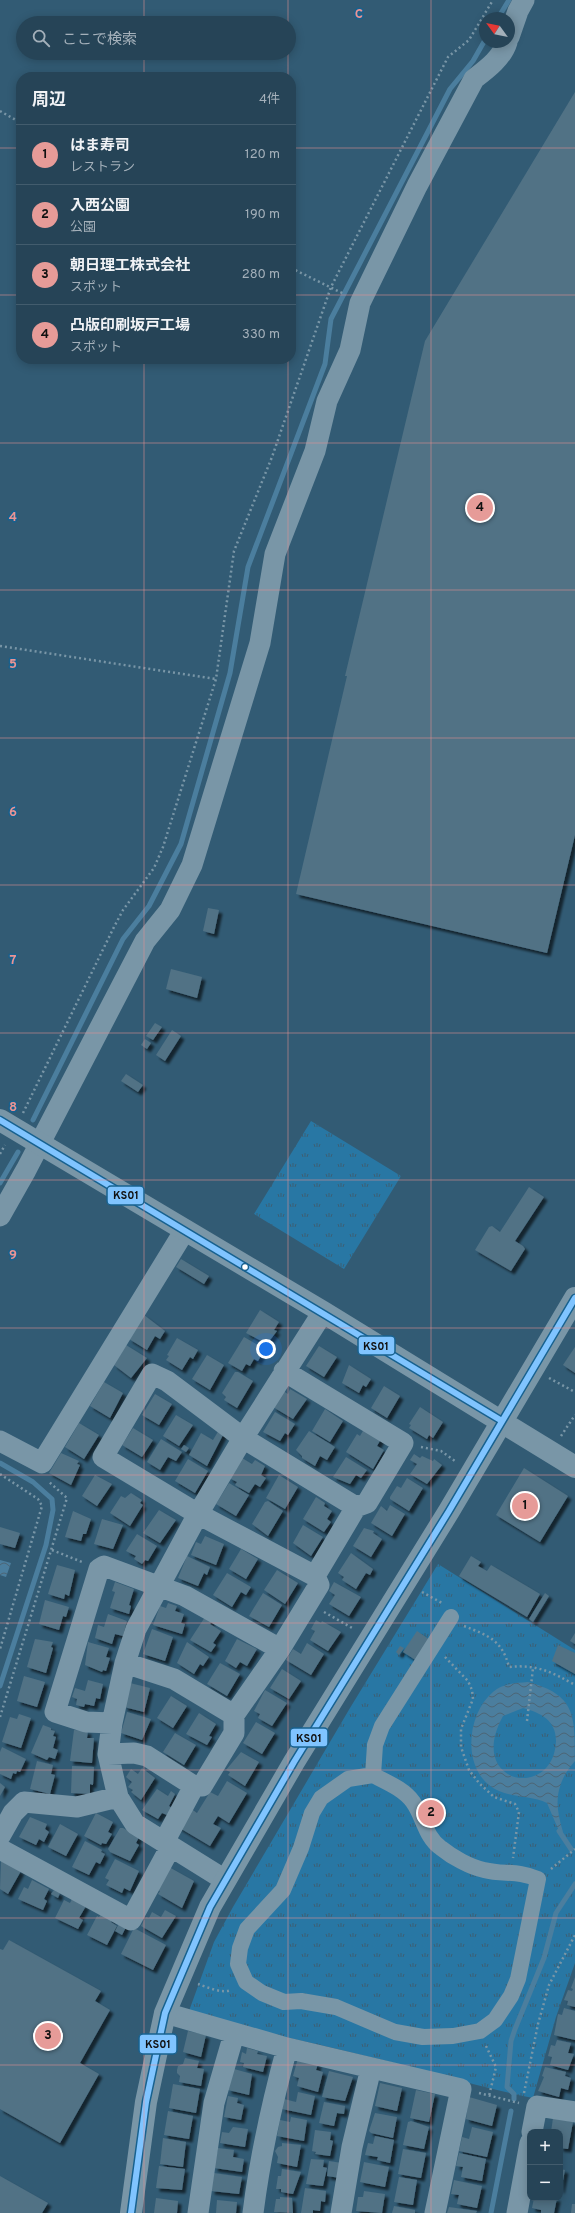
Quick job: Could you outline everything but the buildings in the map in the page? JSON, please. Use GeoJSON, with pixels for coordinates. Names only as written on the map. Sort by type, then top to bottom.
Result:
{"type":"FeatureCollection","features":[{"type":"Feature","properties":{"kind":"street"},"geometry":{"type":"LineString","coordinates":[[515,19],[524,0]]}},
{"type":"Feature","properties":{"kind":"street"},"geometry":{"type":"LineString","coordinates":[[0,1216],[40,1144],[145,941],[170,910],[192,865],[260,643],[275,554],[315,451],[327,401],[350,350],[360,303],[417,186],[474,79],[487,70],[505,48]]}},
{"type":"Feature","properties":{"kind":"street"},"geometry":{"type":"LineString","coordinates":[[7,1125],[323,1312],[575,1467]]}},
{"type":"Feature","properties":{"kind":"street"},"geometry":{"type":"LineString","coordinates":[[0,1441],[42,1463],[185,1230]]}},
{"type":"Feature","properties":{"kind":"street"},"geometry":{"type":"LineString","coordinates":[[131,2213],[146,2102],[165,2013],[210,1907],[294,1762],[406,1582],[575,1298]]}},
{"type":"Feature","properties":{"kind":"street"},"geometry":{"type":"LineString","coordinates":[[225,1880],[135,1824],[118,1797],[108,1754],[112,1723],[125,1663],[136,1629],[198,1514],[284,1371],[323,1312]]}},
{"type":"Feature","properties":{"kind":"street"},"geometry":{"type":"LineString","coordinates":[[284,1371],[403,1443],[367,1503],[356,1506],[315,1576]]}},
{"type":"Feature","properties":{"kind":"street"},"geometry":{"type":"LineString","coordinates":[[108,1754],[134,1752],[147,1756],[194,1786],[202,1786],[234,1733],[234,1715],[280,1649],[319,1585],[315,1576],[198,1514],[103,1457],[152,1374],[167,1381],[243,1438],[356,1506]]}},
{"type":"Feature","properties":{"kind":"street"},"geometry":{"type":"LineString","coordinates":[[112,1723],[86,1722],[55,1712],[99,1569],[104,1566],[185,1596],[280,1649]]}},
{"type":"Feature","properties":{"kind":"street"},"geometry":{"type":"LineString","coordinates":[[373,1775],[376,1745],[382,1726],[451,1617]]}},
{"type":"Feature","properties":{"kind":"street"},"geometry":{"type":"LineString","coordinates":[[125,1663],[174,1679],[234,1715]]}},
{"type":"Feature","properties":{"kind":"street"},"geometry":{"type":"LineString","coordinates":[[373,1775],[398,1788],[413,1801],[432,1840],[441,1849],[484,1870],[523,1873],[538,1879],[518,1979],[511,1996],[495,2020],[480,2031],[453,2036],[423,2037],[395,2032],[336,2007],[301,2001],[284,2002],[262,1993],[246,1982],[238,1964],[240,1948],[247,1930],[283,1890],[301,1848],[312,1813],[320,1798],[348,1778],[373,1775]]}},
{"type":"Feature","properties":{"kind":"street"},"geometry":{"type":"LineString","coordinates":[[0,1849],[131,1920],[194,1786]]}},
{"type":"Feature","properties":{"kind":"street"},"geometry":{"type":"LineString","coordinates":[[0,1836],[13,1812],[24,1802],[77,1808],[118,1797]]}},
{"type":"Feature","properties":{"kind":"street"},"geometry":{"type":"LineString","coordinates":[[165,2013],[287,2048],[461,2089],[435,2213]]}},
{"type":"Feature","properties":{"kind":"street"},"geometry":{"type":"LineString","coordinates":[[198,2213],[214,2104],[234,2034]]}},
{"type":"Feature","properties":{"kind":"street"},"geometry":{"type":"LineString","coordinates":[[254,2213],[259,2167],[271,2105],[287,2048]]}},
{"type":"Feature","properties":{"kind":"street"},"geometry":{"type":"LineString","coordinates":[[341,2213],[352,2147],[371,2068]]}},
{"type":"Feature","properties":{"kind":"street"},"geometry":{"type":"LineString","coordinates":[[533,2129],[537,2106],[575,2112]]}},
{"type":"Feature","properties":{"kind":"street"},"geometry":{"type":"LineString","coordinates":[[517,2213],[527,2159]]}},
{"type":"Feature","properties":{"kind":"path"},"geometry":{"type":"LineString","coordinates":[[7,1125],[114,927],[124,910],[154,868],[163,847],[216,679],[234,551],[272,457],[331,287],[448,57],[469,40],[493,0]]}},
{"type":"Feature","properties":{"kind":"path"},"geometry":{"type":"LineString","coordinates":[[0,111],[16,121]]}},
{"type":"Feature","properties":{"kind":"path"},"geometry":{"type":"LineString","coordinates":[[296,270],[337,290]]}},
{"type":"Feature","properties":{"kind":"path"},"geometry":{"type":"LineString","coordinates":[[0,646],[216,679]]}},
{"type":"Feature","properties":{"kind":"path"},"geometry":{"type":"LineString","coordinates":[[547,1377],[575,1392]]}},
{"type":"Feature","properties":{"kind":"path"},"geometry":{"type":"LineString","coordinates":[[560,1438],[575,1414]]}},
{"type":"Feature","properties":{"kind":"path"},"geometry":{"type":"LineString","coordinates":[[403,1443],[441,1451],[456,1461]]}},
{"type":"Feature","properties":{"kind":"path"},"geometry":{"type":"LineString","coordinates":[[0,1474],[38,1499],[42,1506],[0,1649]]}},
{"type":"Feature","properties":{"kind":"path"},"geometry":{"type":"LineString","coordinates":[[0,1717],[68,1498],[46,1479]]}},
{"type":"Feature","properties":{"kind":"path"},"geometry":{"type":"LineString","coordinates":[[52,1550],[99,1569]]}},
{"type":"Feature","properties":{"kind":"path"},"geometry":{"type":"LineString","coordinates":[[406,1582],[444,1605],[451,1617],[461,1625],[496,1641],[505,1652],[508,1667],[544,1669],[575,1685]]}},
{"type":"Feature","properties":{"kind":"path"},"geometry":{"type":"LineString","coordinates":[[308,1602],[355,1630]]}},
{"type":"Feature","properties":{"kind":"path"},"geometry":{"type":"LineString","coordinates":[[432,1645],[468,1681],[472,1690],[471,1705],[461,1729],[461,1747],[469,1770],[479,1783],[494,1797],[515,1804],[519,1812],[511,1872]]}},
{"type":"Feature","properties":{"kind":"path"},"geometry":{"type":"LineString","coordinates":[[527,1721],[533,1668]]}},
{"type":"Feature","properties":{"kind":"path"},"geometry":{"type":"LineString","coordinates":[[538,1879],[575,1849]]}},
{"type":"Feature","properties":{"kind":"path"},"geometry":{"type":"LineString","coordinates":[[523,2096],[538,2024],[549,1985],[575,1935]]}},
{"type":"Feature","properties":{"kind":"path"},"geometry":{"type":"LineString","coordinates":[[195,1982],[210,1988],[228,1991],[246,1982]]}},
{"type":"Feature","properties":{"kind":"path"},"geometry":{"type":"LineString","coordinates":[[480,2031],[496,2067],[489,2096]]}},
{"type":"Feature","properties":{"kind":"path"},"geometry":{"type":"LineString","coordinates":[[461,2089],[522,2104]]}},
{"type":"Feature","properties":{"kind":"green space"},"geometry":{"type":"Polygon","coordinates":[[[311,1121],[401,1176],[344,1269],[254,1214],[311,1121]]]}},
{"type":"Feature","properties":{"kind":"green space"},"geometry":{"type":"Polygon","coordinates":[[[438,1564],[575,1650],[575,1963],[556,2017],[533,2098],[491,2089],[387,2061],[255,2030],[189,2011],[214,1942],[233,1907],[350,1708],[438,1564]]]}},
{"type":"Feature","properties":{"kind":"water"},"geometry":{"type":"Polygon","coordinates":[[[0,1560],[11,1563],[6,1577],[0,1575],[0,1560]]]}},
{"type":"Feature","properties":{"kind":"water"},"geometry":{"type":"Polygon","coordinates":[[[528,1682],[544,1687],[564,1700],[573,1719],[575,1761],[563,1778],[558,1794],[558,1812],[563,1832],[559,1831],[547,1803],[496,1789],[489,1785],[480,1776],[475,1764],[472,1751],[474,1725],[478,1712],[485,1701],[493,1692],[501,1687],[510,1684],[528,1682]],[[523,1708],[503,1716],[494,1739],[495,1757],[503,1770],[514,1777],[528,1778],[542,1772],[552,1760],[556,1741],[553,1728],[546,1718],[536,1712],[523,1708]]]}},
{"type":"Feature","properties":{"kind":"waterway"},"geometry":{"type":"LineString","coordinates":[[502,12],[509,0]]}},
{"type":"Feature","properties":{"kind":"waterway"},"geometry":{"type":"LineString","coordinates":[[33,1120],[123,939],[149,906],[181,844],[230,673],[248,567],[325,364],[331,319],[450,89],[473,61],[480,48]]}},
{"type":"Feature","properties":{"kind":"waterway"},"geometry":{"type":"LineString","coordinates":[[0,1183],[18,1152]]}},
{"type":"Feature","properties":{"kind":"waterway"},"geometry":{"type":"LineString","coordinates":[[0,1463],[33,1482],[52,1499],[53,1510],[46,1545],[0,1686]]}},
{"type":"Feature","properties":{"kind":"waterway"},"geometry":{"type":"LineString","coordinates":[[559,1831],[571,1849]]}},
{"type":"Feature","properties":{"kind":"waterway"},"geometry":{"type":"LineString","coordinates":[[514,2099],[514,2094],[507,2087],[511,2041],[544,1958],[556,1913],[575,1884]]}},
{"type":"Feature","properties":{"kind":"waterway"},"geometry":{"type":"LineString","coordinates":[[491,2213],[511,2111]]}},
{"type":"Feature","properties":{"kind":"transit line","name":"KS01"},"geometry":{"type":"LineString","coordinates":[[0,1120],[502,1421]]}},
{"type":"Feature","properties":{"kind":"transit line","name":"KS01"},"geometry":{"type":"LineString","coordinates":[[131,2213],[146,2102],[165,2013],[210,1907],[294,1762],[449,1511],[575,1298]]}},
{"type":"Feature","properties":{"kind":"place","name":"凸版印刷坂戸工場"},"geometry":{"type":"Point","coordinates":[480,508]}},
{"type":"Feature","properties":{"kind":"place","name":"はま寿司"},"geometry":{"type":"Point","coordinates":[525,1506]}},
{"type":"Feature","properties":{"kind":"place","name":"入西公園"},"geometry":{"type":"Point","coordinates":[431,1813]}},
{"type":"Feature","properties":{"kind":"place","name":"朝日理工株式会社"},"geometry":{"type":"Point","coordinates":[48,2036]}}]}
